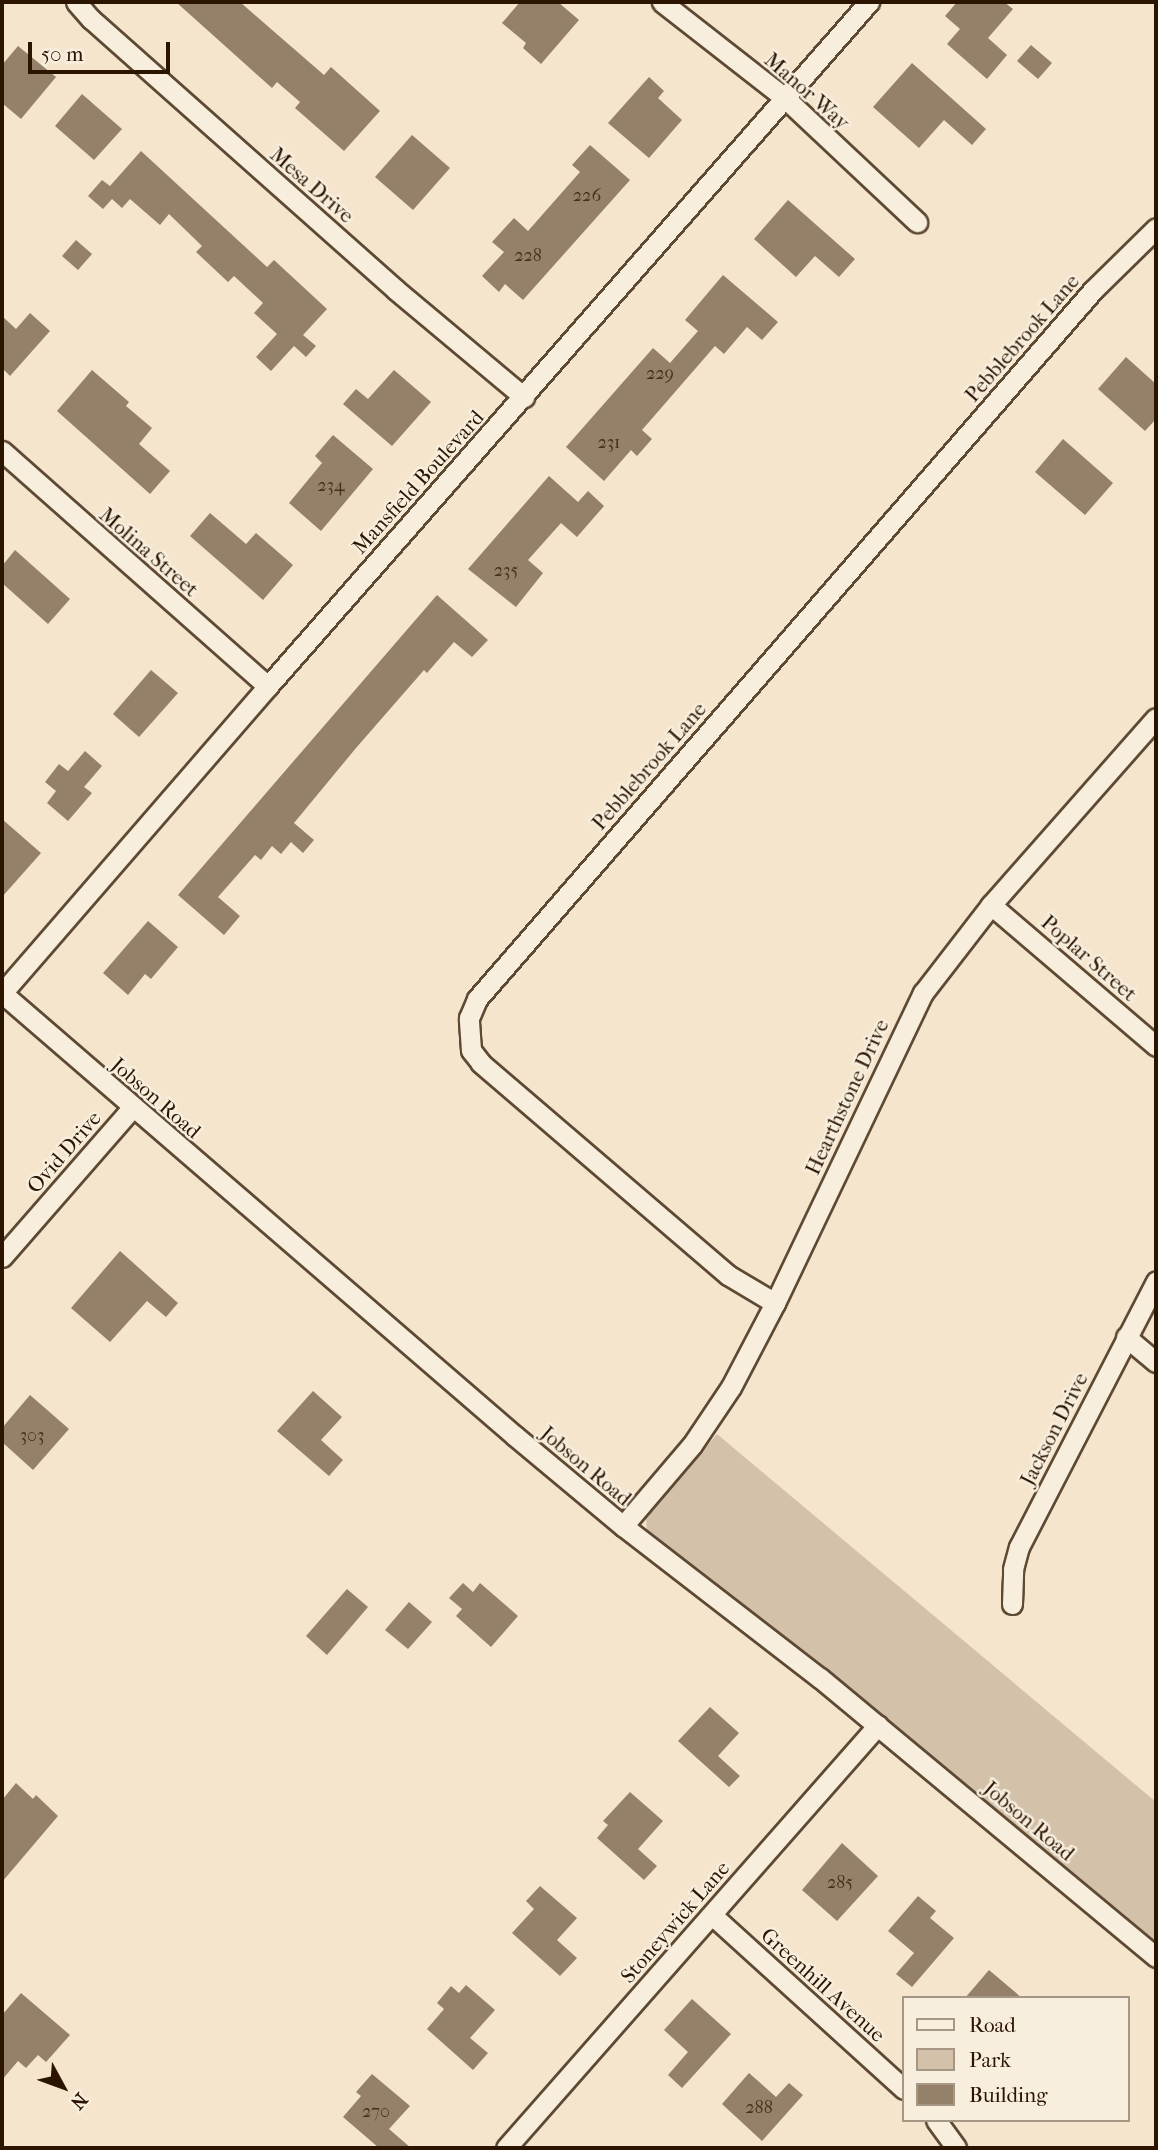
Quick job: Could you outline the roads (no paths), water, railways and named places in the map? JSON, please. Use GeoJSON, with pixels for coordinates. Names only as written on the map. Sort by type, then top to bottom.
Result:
{"type":"FeatureCollection","features":[{"type":"Feature","properties":{"kind":"street","name":"Mesa Drive"},"geometry":{"type":"LineString","coordinates":[[76,2],[91,19],[386,281],[524,397]]}},
{"type":"Feature","properties":{"kind":"street","name":"Manor Way"},"geometry":{"type":"LineString","coordinates":[[662,2],[786,99],[917,222]]}},
{"type":"Feature","properties":{"kind":"street","name":"Mansfield Boulevard"},"geometry":{"type":"LineString","coordinates":[[2,993],[869,2]]}},
{"type":"Feature","properties":{"kind":"street","name":"Pebblebrook Lane"},"geometry":{"type":"LineString","coordinates":[[775,1303],[728,1275],[481,1063],[471,1050],[469,1018],[486,988],[1093,290],[1156,228]]}},
{"type":"Feature","properties":{"kind":"street","name":"Molina Street"},"geometry":{"type":"LineString","coordinates":[[2,451],[268,686]]}},
{"type":"Feature","properties":{"kind":"street","name":"Hearthstone Drive"},"geometry":{"type":"LineString","coordinates":[[623,1526],[714,1415],[775,1303],[923,993],[991,905],[1156,718]]}},
{"type":"Feature","properties":{"kind":"street","name":"Poplar Street"},"geometry":{"type":"LineString","coordinates":[[991,905],[1156,1046]]}},
{"type":"Feature","properties":{"kind":"street","name":"Jobson Road"},"geometry":{"type":"LineString","coordinates":[[2,993],[132,1108],[623,1526],[878,1726],[1156,1958]]}},
{"type":"Feature","properties":{"kind":"street","name":"Ovid Drive"},"geometry":{"type":"LineString","coordinates":[[2,1257],[132,1108]]}},
{"type":"Feature","properties":{"kind":"street","name":"Jackson Drive"},"geometry":{"type":"LineString","coordinates":[[1012,1604],[1013,1569],[1019,1548],[1156,1281]]}},
{"type":"Feature","properties":{"kind":"street"},"geometry":{"type":"LineString","coordinates":[[1126,1337],[1156,1362]]}},
{"type":"Feature","properties":{"kind":"street","name":"Stoneywick Lane"},"geometry":{"type":"LineString","coordinates":[[506,2148],[878,1726]]}},
{"type":"Feature","properties":{"kind":"street","name":"Greenhill Avenue"},"geometry":{"type":"LineString","coordinates":[[712,1915],[902,2087]]}},
{"type":"Feature","properties":{"kind":"street"},"geometry":{"type":"LineString","coordinates":[[937,2122],[956,2148]]}}]}
